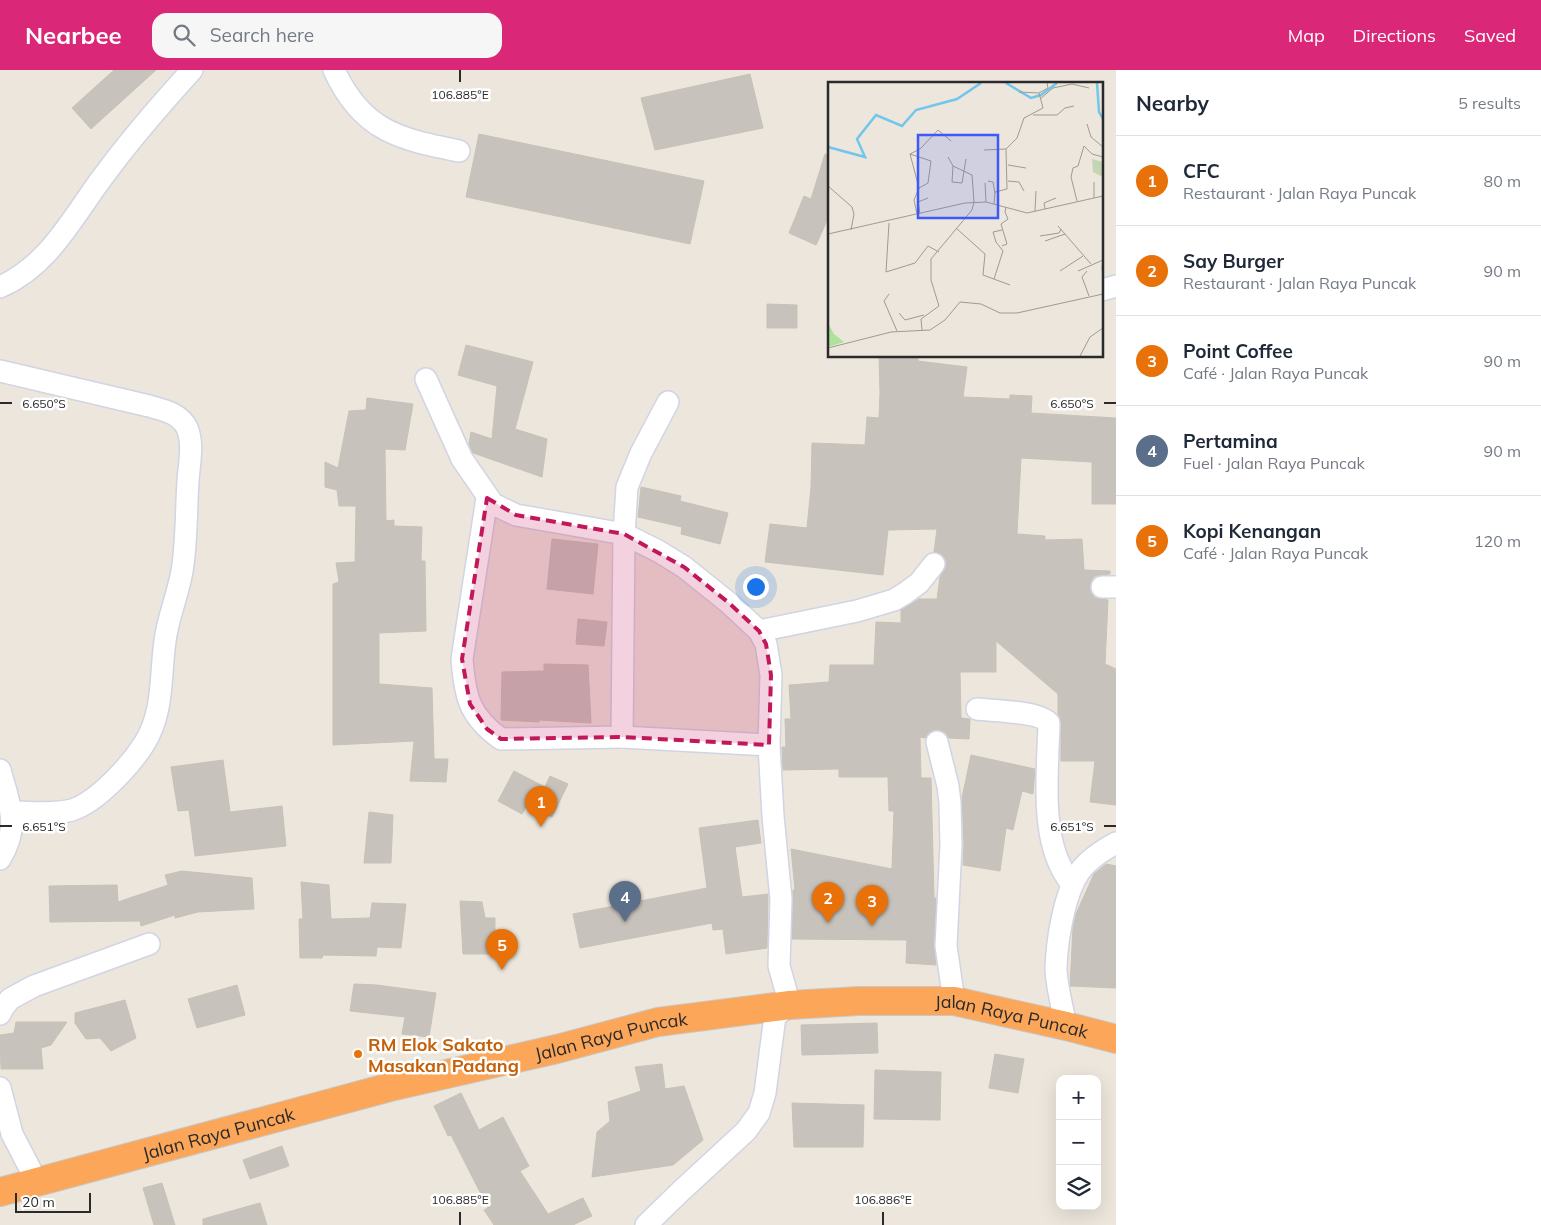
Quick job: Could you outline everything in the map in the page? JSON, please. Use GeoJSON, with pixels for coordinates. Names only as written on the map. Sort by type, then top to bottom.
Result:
{"type":"FeatureCollection","features":[{"type":"Feature","properties":{"kind":"highway","name":"Jalan Raya Puncak"},"geometry":{"type":"LineString","coordinates":[[0,1192],[394,1086],[557,1049],[658,1022],[790,1005],[859,1001],[954,1000],[1116,1039]]}},
{"type":"Feature","properties":{"kind":"street"},"geometry":{"type":"LineString","coordinates":[[0,286],[29,270],[48,254],[120,155],[192,70]]}},
{"type":"Feature","properties":{"kind":"street"},"geometry":{"type":"LineString","coordinates":[[334,70],[341,86],[353,103],[384,130],[420,143],[460,151]]}},
{"type":"Feature","properties":{"kind":"street"},"geometry":{"type":"LineString","coordinates":[[0,371],[170,412],[185,425],[190,443],[186,535],[182,571],[165,640],[159,704],[144,743],[114,781],[80,806],[62,812],[12,812]]}},
{"type":"Feature","properties":{"kind":"street"},"geometry":{"type":"LineString","coordinates":[[426,379],[462,459],[487,498],[498,507],[516,515],[624,534],[658,551],[684,566],[729,603],[758,631],[766,644],[771,675],[769,745],[773,816],[781,899],[779,966],[790,1005],[775,1016],[765,1093],[759,1114],[746,1131],[646,1225]]}},
{"type":"Feature","properties":{"kind":"street"},"geometry":{"type":"LineString","coordinates":[[622,737],[626,487],[641,453],[668,402]]}},
{"type":"Feature","properties":{"kind":"street"},"geometry":{"type":"LineString","coordinates":[[487,498],[462,659],[464,685],[470,704],[487,729],[501,739],[622,737],[769,745]]}},
{"type":"Feature","properties":{"kind":"street"},"geometry":{"type":"LineString","coordinates":[[758,631],[858,611],[894,600],[919,584],[934,564]]}},
{"type":"Feature","properties":{"kind":"street"},"geometry":{"type":"LineString","coordinates":[[977,710],[1035,715],[1046,719],[1049,723],[1047,793],[1049,828],[1060,866],[1072,885]]}},
{"type":"Feature","properties":{"kind":"street"},"geometry":{"type":"LineString","coordinates":[[936,742],[948,786],[950,803],[946,946],[954,1000]]}},
{"type":"Feature","properties":{"kind":"street"},"geometry":{"type":"LineString","coordinates":[[0,770],[12,812],[12,825],[7,846],[0,859]]}},
{"type":"Feature","properties":{"kind":"street"},"geometry":{"type":"LineString","coordinates":[[1066,1026],[1056,970],[1065,907],[1072,885],[1081,870],[1101,850],[1116,842]]}},
{"type":"Feature","properties":{"kind":"street"},"geometry":{"type":"LineString","coordinates":[[0,1014],[10,999],[26,990],[149,944]]}},
{"type":"Feature","properties":{"kind":"street"},"geometry":{"type":"LineString","coordinates":[[0,1088],[12,1134],[37,1182]]}},
{"type":"Feature","properties":{"kind":"highlighted area"},"geometry":{"type":"Polygon","coordinates":[[[487,498],[516,515],[624,534],[684,567],[729,603],[759,631],[766,644],[771,675],[769,745],[622,737],[501,739],[487,729],[470,704],[462,659],[487,498]]]}},
{"type":"Feature","properties":{"kind":"building"},"geometry":{"type":"Polygon","coordinates":[[[114,70],[156,70],[91,129],[72,108],[114,70]]]}},
{"type":"Feature","properties":{"kind":"building"},"geometry":{"type":"Polygon","coordinates":[[[750,74],[763,128],[655,150],[641,98],[750,74]]]}},
{"type":"Feature","properties":{"kind":"building"},"geometry":{"type":"Polygon","coordinates":[[[479,134],[704,181],[690,244],[466,197],[479,134]]]}},
{"type":"Feature","properties":{"kind":"building"},"geometry":{"type":"Polygon","coordinates":[[[825,154],[828,155],[828,218],[816,245],[789,233],[804,196],[811,199],[825,154]]]}},
{"type":"Feature","properties":{"kind":"building"},"geometry":{"type":"Polygon","coordinates":[[[767,304],[797,305],[797,328],[767,328],[767,304]]]}},
{"type":"Feature","properties":{"kind":"building"},"geometry":{"type":"Polygon","coordinates":[[[466,345],[533,362],[515,429],[547,439],[542,477],[473,453],[469,444],[471,432],[492,439],[497,386],[458,375],[466,345]]]}},
{"type":"Feature","properties":{"kind":"building"},"geometry":{"type":"Polygon","coordinates":[[[879,358],[918,358],[918,361],[967,367],[963,397],[1010,399],[1010,395],[1032,396],[1031,413],[1116,418],[1116,504],[1092,504],[1092,462],[1021,458],[1017,534],[1045,536],[1045,540],[1082,539],[1084,570],[1110,571],[1110,574],[1095,576],[1091,581],[1090,587],[1091,593],[1095,598],[1108,600],[1105,664],[1116,669],[1116,805],[1090,802],[1095,761],[1061,761],[1061,723],[1058,714],[1058,694],[996,641],[996,672],[960,672],[961,718],[970,719],[969,739],[949,738],[946,733],[940,730],[934,730],[925,738],[920,737],[921,778],[931,778],[934,898],[936,898],[934,945],[936,965],[906,963],[907,940],[792,939],[793,890],[795,890],[791,849],[892,869],[894,811],[889,811],[888,777],[839,777],[839,769],[783,770],[782,747],[786,747],[785,719],[791,719],[789,685],[829,682],[830,665],[874,665],[876,622],[901,623],[901,610],[919,599],[937,599],[940,577],[946,566],[946,560],[942,555],[934,552],[937,529],[888,530],[883,575],[765,562],[770,524],[807,528],[811,487],[812,443],[865,445],[867,417],[879,418],[879,358]]]}},
{"type":"Feature","properties":{"kind":"building"},"geometry":{"type":"Polygon","coordinates":[[[367,398],[413,404],[405,450],[385,449],[386,521],[394,520],[394,526],[422,527],[421,561],[425,561],[426,631],[379,633],[379,684],[432,688],[434,759],[448,759],[446,782],[410,781],[414,741],[333,745],[333,584],[339,582],[336,563],[355,562],[356,506],[339,506],[337,490],[325,487],[325,462],[338,468],[349,411],[366,410],[367,398]]]}},
{"type":"Feature","properties":{"kind":"building"},"geometry":{"type":"Polygon","coordinates":[[[641,487],[681,496],[680,501],[728,513],[720,544],[681,534],[682,527],[638,517],[641,487]]]}},
{"type":"Feature","properties":{"kind":"building"},"geometry":{"type":"Polygon","coordinates":[[[552,539],[598,544],[593,594],[547,589],[552,539]]]}},
{"type":"Feature","properties":{"kind":"building"},"geometry":{"type":"Polygon","coordinates":[[[578,619],[607,622],[604,646],[576,644],[578,619]]]}},
{"type":"Feature","properties":{"kind":"building"},"geometry":{"type":"Polygon","coordinates":[[[544,664],[588,665],[591,723],[501,720],[502,672],[544,671],[544,664]]]}},
{"type":"Feature","properties":{"kind":"building"},"geometry":{"type":"Polygon","coordinates":[[[971,755],[1035,769],[1033,794],[1022,791],[1013,830],[1006,828],[1000,871],[963,865],[962,798],[971,755]]]}},
{"type":"Feature","properties":{"kind":"building"},"geometry":{"type":"Polygon","coordinates":[[[223,760],[230,812],[282,806],[286,846],[195,856],[189,810],[178,811],[171,767],[223,760]]]}},
{"type":"Feature","properties":{"kind":"building"},"geometry":{"type":"Polygon","coordinates":[[[514,771],[545,787],[550,776],[568,784],[552,817],[527,805],[522,814],[498,801],[514,771]]]}},
{"type":"Feature","properties":{"kind":"building"},"geometry":{"type":"Polygon","coordinates":[[[369,812],[393,815],[391,863],[364,863],[369,812]]]}},
{"type":"Feature","properties":{"kind":"building"},"geometry":{"type":"Polygon","coordinates":[[[758,820],[761,843],[735,847],[742,897],[768,894],[767,948],[726,954],[723,929],[713,930],[712,923],[580,948],[573,914],[707,888],[699,828],[758,820]]]}},
{"type":"Feature","properties":{"kind":"building"},"geometry":{"type":"Polygon","coordinates":[[[1106,864],[1116,866],[1116,988],[1070,986],[1073,928],[1076,914],[1094,874],[1106,864]]]}},
{"type":"Feature","properties":{"kind":"building"},"geometry":{"type":"Polygon","coordinates":[[[182,871],[252,878],[254,909],[198,912],[175,918],[175,915],[141,926],[140,921],[50,922],[49,886],[117,885],[118,902],[168,885],[165,875],[182,871]]]}},
{"type":"Feature","properties":{"kind":"building"},"geometry":{"type":"Polygon","coordinates":[[[301,882],[329,885],[331,919],[370,918],[372,903],[406,904],[401,948],[377,947],[376,956],[323,955],[322,958],[300,958],[299,919],[303,919],[301,882]]]}},
{"type":"Feature","properties":{"kind":"building"},"geometry":{"type":"Polygon","coordinates":[[[460,901],[482,902],[485,918],[495,918],[495,954],[463,954],[460,901]]]}},
{"type":"Feature","properties":{"kind":"building"},"geometry":{"type":"Polygon","coordinates":[[[354,984],[377,985],[436,993],[429,1037],[402,1034],[405,1017],[350,1011],[354,984]]]}},
{"type":"Feature","properties":{"kind":"building"},"geometry":{"type":"Polygon","coordinates":[[[237,985],[245,1015],[197,1028],[188,999],[237,985]]]}},
{"type":"Feature","properties":{"kind":"building"},"geometry":{"type":"Polygon","coordinates":[[[125,1000],[136,1038],[111,1051],[100,1038],[86,1039],[75,1023],[75,1013],[125,1000]]]}},
{"type":"Feature","properties":{"kind":"building"},"geometry":{"type":"Polygon","coordinates":[[[16,1022],[67,1022],[51,1045],[41,1048],[43,1069],[1,1069],[0,1035],[14,1033],[16,1022]]]}},
{"type":"Feature","properties":{"kind":"building"},"geometry":{"type":"Polygon","coordinates":[[[877,1023],[878,1053],[802,1055],[801,1025],[877,1023]]]}},
{"type":"Feature","properties":{"kind":"building"},"geometry":{"type":"Polygon","coordinates":[[[995,1054],[1024,1059],[1018,1093],[989,1088],[995,1054]]]}},
{"type":"Feature","properties":{"kind":"building"},"geometry":{"type":"Polygon","coordinates":[[[662,1064],[665,1089],[684,1086],[703,1140],[673,1165],[592,1177],[597,1132],[610,1121],[608,1102],[641,1091],[635,1067],[662,1064]]]}},
{"type":"Feature","properties":{"kind":"building"},"geometry":{"type":"Polygon","coordinates":[[[875,1070],[941,1072],[940,1120],[874,1119],[875,1070]]]}},
{"type":"Feature","properties":{"kind":"building"},"geometry":{"type":"Polygon","coordinates":[[[461,1093],[479,1130],[503,1117],[529,1166],[520,1171],[548,1214],[583,1198],[592,1216],[573,1225],[494,1225],[484,1210],[488,1208],[451,1135],[448,1136],[434,1106],[461,1093]]]}},
{"type":"Feature","properties":{"kind":"building"},"geometry":{"type":"Polygon","coordinates":[[[792,1103],[864,1105],[863,1147],[794,1147],[792,1103]]]}},
{"type":"Feature","properties":{"kind":"building"},"geometry":{"type":"Polygon","coordinates":[[[282,1146],[289,1166],[250,1179],[243,1160],[282,1146]]]}},
{"type":"Feature","properties":{"kind":"building"},"geometry":{"type":"Polygon","coordinates":[[[162,1183],[175,1225],[154,1225],[143,1188],[162,1183]]]}},
{"type":"Feature","properties":{"kind":"building"},"geometry":{"type":"Polygon","coordinates":[[[260,1203],[267,1225],[203,1225],[203,1219],[260,1203]]]}},
{"type":"Feature","properties":{"kind":"place","name":"CFC"},"geometry":{"type":"Point","coordinates":[541,827]}},
{"type":"Feature","properties":{"kind":"place","name":"Pertamina"},"geometry":{"type":"Point","coordinates":[625,922]}},
{"type":"Feature","properties":{"kind":"place","name":"Say Burger"},"geometry":{"type":"Point","coordinates":[828,923]}},
{"type":"Feature","properties":{"kind":"place","name":"Point Coffee"},"geometry":{"type":"Point","coordinates":[872,926]}},
{"type":"Feature","properties":{"kind":"place","name":"Kopi Kenangan"},"geometry":{"type":"Point","coordinates":[502,970]}},
{"type":"Feature","properties":{"kind":"place","name":"RM Elok Sakato Masakan Padang"},"geometry":{"type":"Point","coordinates":[358,1054]}}]}
